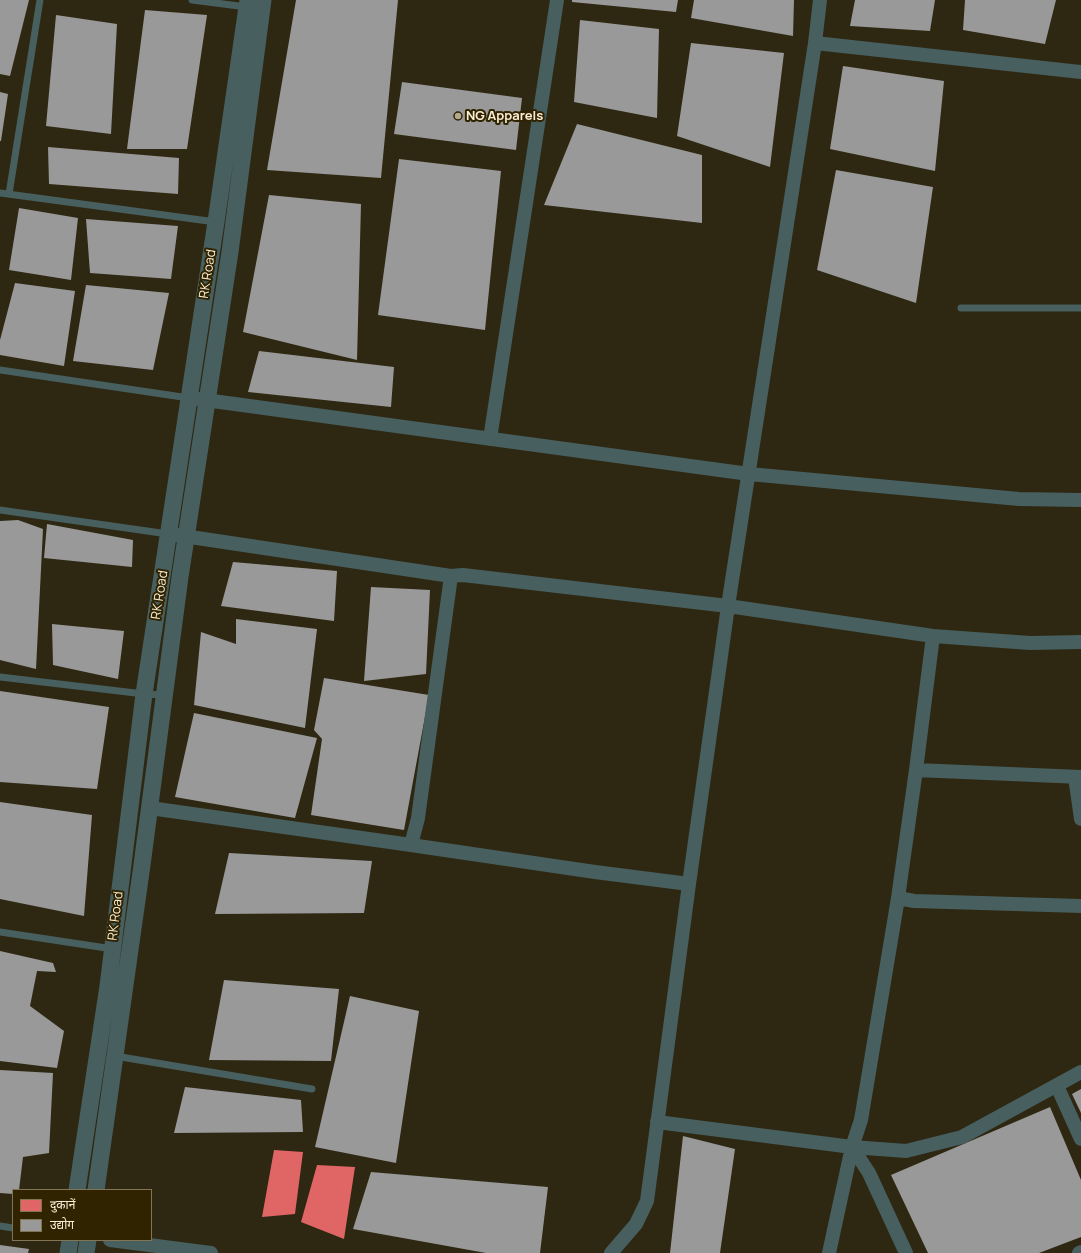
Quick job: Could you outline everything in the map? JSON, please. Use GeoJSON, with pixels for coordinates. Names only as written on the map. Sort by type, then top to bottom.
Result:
{"type":"FeatureCollection","features":[{"type":"Feature","properties":{"kind":"street"},"geometry":{"type":"LineString","coordinates":[[490,439],[557,0]]}},
{"type":"Feature","properties":{"kind":"street"},"geometry":{"type":"LineString","coordinates":[[611,1253],[636,1224],[647,1200],[728,606],[815,43],[820,0]]}},
{"type":"Feature","properties":{"kind":"street","name":"RK Road"},"geometry":{"type":"LineString","coordinates":[[77,1189],[121,950],[150,808],[186,537],[207,400],[225,223],[255,4]]}},
{"type":"Feature","properties":{"kind":"street"},"geometry":{"type":"LineString","coordinates":[[815,43],[1081,72]]}},
{"type":"Feature","properties":{"kind":"street","name":"RK Road"},"geometry":{"type":"LineString","coordinates":[[96,1189],[115,1056],[121,950],[144,694],[189,398],[225,223]]}},
{"type":"Feature","properties":{"kind":"street"},"geometry":{"type":"LineString","coordinates":[[189,398],[749,474],[1011,499],[1081,500]]}},
{"type":"Feature","properties":{"kind":"street"},"geometry":{"type":"LineString","coordinates":[[169,534],[451,576],[462,575],[728,606],[933,636],[1030,643],[1081,642]]}},
{"type":"Feature","properties":{"kind":"street"},"geometry":{"type":"LineString","coordinates":[[411,845],[418,818],[451,576]]}},
{"type":"Feature","properties":{"kind":"street"},"geometry":{"type":"LineString","coordinates":[[829,1253],[852,1147],[862,1120],[898,898],[933,636]]}},
{"type":"Feature","properties":{"kind":"street"},"geometry":{"type":"LineString","coordinates":[[916,770],[1078,777],[1081,819]]}},
{"type":"Feature","properties":{"kind":"street"},"geometry":{"type":"LineString","coordinates":[[150,808],[595,872],[689,884]]}},
{"type":"Feature","properties":{"kind":"street"},"geometry":{"type":"LineString","coordinates":[[898,898],[914,901],[1081,906]]}},
{"type":"Feature","properties":{"kind":"street"},"geometry":{"type":"LineString","coordinates":[[657,1122],[852,1147],[906,1151],[962,1137],[1081,1072]]}},
{"type":"Feature","properties":{"kind":"street"},"geometry":{"type":"LineString","coordinates":[[1057,1086],[1081,1139]]}},
{"type":"Feature","properties":{"kind":"street"},"geometry":{"type":"LineString","coordinates":[[852,1147],[869,1173],[902,1251]]}},
{"type":"Feature","properties":{"kind":"street"},"geometry":{"type":"LineString","coordinates":[[68,1253],[70,1241]]}},
{"type":"Feature","properties":{"kind":"street"},"geometry":{"type":"LineString","coordinates":[[86,1253],[88,1241]]}},
{"type":"Feature","properties":{"kind":"street"},"geometry":{"type":"LineString","coordinates":[[118,1241],[211,1253]]}},
{"type":"Feature","properties":{"kind":"lane"},"geometry":{"type":"LineString","coordinates":[[8,194],[40,0]]}},
{"type":"Feature","properties":{"kind":"lane"},"geometry":{"type":"LineString","coordinates":[[192,0],[255,4]]}},
{"type":"Feature","properties":{"kind":"lane"},"geometry":{"type":"LineString","coordinates":[[0,193],[225,223]]}},
{"type":"Feature","properties":{"kind":"lane"},"geometry":{"type":"LineString","coordinates":[[961,308],[1081,308]]}},
{"type":"Feature","properties":{"kind":"lane"},"geometry":{"type":"LineString","coordinates":[[0,370],[189,398]]}},
{"type":"Feature","properties":{"kind":"lane"},"geometry":{"type":"LineString","coordinates":[[0,510],[169,534]]}},
{"type":"Feature","properties":{"kind":"lane"},"geometry":{"type":"LineString","coordinates":[[0,677],[164,695]]}},
{"type":"Feature","properties":{"kind":"lane"},"geometry":{"type":"LineString","coordinates":[[0,932],[121,950]]}},
{"type":"Feature","properties":{"kind":"lane"},"geometry":{"type":"LineString","coordinates":[[115,1056],[312,1089]]}},
{"type":"Feature","properties":{"kind":"lane"},"geometry":{"type":"LineString","coordinates":[[0,1226],[12,1228]]}},
{"type":"Feature","properties":{"kind":"building: दुकानें"},"geometry":{"type":"Polygon","coordinates":[[[274,1150],[303,1152],[295,1214],[262,1217],[274,1150]]]}},
{"type":"Feature","properties":{"kind":"building: दुकानें"},"geometry":{"type":"Polygon","coordinates":[[[317,1165],[355,1167],[344,1239],[301,1222],[317,1165]]]}},
{"type":"Feature","properties":{"kind":"building: उद्योग"},"geometry":{"type":"Polygon","coordinates":[[[0,0],[29,0],[10,76],[0,74],[0,0]]]}},
{"type":"Feature","properties":{"kind":"building: उद्योग"},"geometry":{"type":"Polygon","coordinates":[[[296,0],[398,0],[381,178],[267,170],[296,0]]]}},
{"type":"Feature","properties":{"kind":"building: उद्योग"},"geometry":{"type":"Polygon","coordinates":[[[572,0],[678,0],[676,12],[572,2],[572,0]]]}},
{"type":"Feature","properties":{"kind":"building: उद्योग"},"geometry":{"type":"Polygon","coordinates":[[[694,0],[794,0],[793,36],[691,18],[694,0]]]}},
{"type":"Feature","properties":{"kind":"building: उद्योग"},"geometry":{"type":"Polygon","coordinates":[[[855,0],[935,0],[930,31],[850,26],[855,0]]]}},
{"type":"Feature","properties":{"kind":"building: उद्योग"},"geometry":{"type":"Polygon","coordinates":[[[965,0],[1056,0],[1045,44],[963,30],[965,0]]]}},
{"type":"Feature","properties":{"kind":"building: उद्योग"},"geometry":{"type":"Polygon","coordinates":[[[145,10],[207,15],[187,149],[127,149],[145,10]]]}},
{"type":"Feature","properties":{"kind":"building: उद्योग"},"geometry":{"type":"Polygon","coordinates":[[[56,15],[117,24],[111,134],[46,126],[56,15]]]}},
{"type":"Feature","properties":{"kind":"building: उद्योग"},"geometry":{"type":"Polygon","coordinates":[[[580,20],[659,29],[657,118],[574,102],[580,20]]]}},
{"type":"Feature","properties":{"kind":"building: उद्योग"},"geometry":{"type":"Polygon","coordinates":[[[691,43],[784,53],[770,167],[677,136],[691,43]]]}},
{"type":"Feature","properties":{"kind":"building: उद्योग"},"geometry":{"type":"Polygon","coordinates":[[[843,66],[944,81],[935,171],[830,149],[843,66]]]}},
{"type":"Feature","properties":{"kind":"building: उद्योग","name":"NG Apparels"},"geometry":{"type":"Polygon","coordinates":[[[402,82],[522,98],[516,150],[394,134],[402,82]]]}},
{"type":"Feature","properties":{"kind":"building: उद्योग"},"geometry":{"type":"Polygon","coordinates":[[[0,92],[8,94],[1,141],[0,141],[0,92]]]}},
{"type":"Feature","properties":{"kind":"building: उद्योग"},"geometry":{"type":"Polygon","coordinates":[[[577,124],[702,155],[702,223],[544,205],[577,124]]]}},
{"type":"Feature","properties":{"kind":"building: उद्योग"},"geometry":{"type":"Polygon","coordinates":[[[48,147],[179,158],[178,194],[49,184],[48,147]]]}},
{"type":"Feature","properties":{"kind":"building: उद्योग"},"geometry":{"type":"Polygon","coordinates":[[[399,159],[501,171],[485,330],[378,315],[399,159]]]}},
{"type":"Feature","properties":{"kind":"building: उद्योग"},"geometry":{"type":"Polygon","coordinates":[[[836,170],[933,187],[916,303],[817,270],[836,170]]]}},
{"type":"Feature","properties":{"kind":"building: उद्योग"},"geometry":{"type":"Polygon","coordinates":[[[269,195],[361,204],[357,360],[243,332],[269,195]]]}},
{"type":"Feature","properties":{"kind":"building: उद्योग"},"geometry":{"type":"Polygon","coordinates":[[[19,208],[78,218],[71,280],[9,270],[19,208]]]}},
{"type":"Feature","properties":{"kind":"building: उद्योग"},"geometry":{"type":"Polygon","coordinates":[[[86,219],[178,226],[171,279],[90,273],[86,219]]]}},
{"type":"Feature","properties":{"kind":"building: उद्योग"},"geometry":{"type":"Polygon","coordinates":[[[15,283],[75,291],[64,366],[0,355],[0,340],[15,283]]]}},
{"type":"Feature","properties":{"kind":"building: उद्योग"},"geometry":{"type":"Polygon","coordinates":[[[86,285],[169,293],[153,370],[73,361],[86,285]]]}},
{"type":"Feature","properties":{"kind":"building: उद्योग"},"geometry":{"type":"Polygon","coordinates":[[[259,351],[394,367],[391,407],[248,392],[259,351]]]}},
{"type":"Feature","properties":{"kind":"building: उद्योग"},"geometry":{"type":"Polygon","coordinates":[[[18,520],[43,529],[36,669],[0,660],[0,521],[18,520]]]}},
{"type":"Feature","properties":{"kind":"building: उद्योग"},"geometry":{"type":"Polygon","coordinates":[[[47,524],[133,540],[132,567],[44,558],[47,524]]]}},
{"type":"Feature","properties":{"kind":"building: उद्योग"},"geometry":{"type":"Polygon","coordinates":[[[233,562],[337,571],[334,621],[221,606],[233,562]]]}},
{"type":"Feature","properties":{"kind":"building: उद्योग"},"geometry":{"type":"Polygon","coordinates":[[[371,587],[430,590],[426,674],[364,681],[371,587]]]}},
{"type":"Feature","properties":{"kind":"building: उद्योग"},"geometry":{"type":"Polygon","coordinates":[[[236,619],[317,629],[305,728],[194,705],[201,632],[236,644],[236,619]]]}},
{"type":"Feature","properties":{"kind":"building: उद्योग"},"geometry":{"type":"Polygon","coordinates":[[[52,624],[124,631],[118,679],[53,665],[52,624]]]}},
{"type":"Feature","properties":{"kind":"building: उद्योग"},"geometry":{"type":"Polygon","coordinates":[[[324,678],[429,695],[404,830],[311,815],[322,739],[314,730],[324,678]]]}},
{"type":"Feature","properties":{"kind":"building: उद्योग"},"geometry":{"type":"Polygon","coordinates":[[[0,691],[109,707],[97,789],[0,782],[0,691]]]}},
{"type":"Feature","properties":{"kind":"building: उद्योग"},"geometry":{"type":"Polygon","coordinates":[[[194,713],[317,738],[295,818],[175,797],[194,713]]]}},
{"type":"Feature","properties":{"kind":"building: उद्योग"},"geometry":{"type":"Polygon","coordinates":[[[0,802],[92,815],[84,916],[0,899],[0,802]]]}},
{"type":"Feature","properties":{"kind":"building: उद्योग"},"geometry":{"type":"Polygon","coordinates":[[[229,853],[372,861],[364,913],[215,914],[229,853]]]}},
{"type":"Feature","properties":{"kind":"building: उद्योग"},"geometry":{"type":"Polygon","coordinates":[[[0,951],[53,963],[56,972],[37,971],[30,1006],[64,1031],[57,1068],[0,1061],[0,951]]]}},
{"type":"Feature","properties":{"kind":"building: उद्योग"},"geometry":{"type":"Polygon","coordinates":[[[224,980],[339,989],[331,1061],[209,1060],[224,980]]]}},
{"type":"Feature","properties":{"kind":"building: उद्योग"},"geometry":{"type":"Polygon","coordinates":[[[350,996],[419,1011],[396,1163],[315,1147],[350,996]]]}},
{"type":"Feature","properties":{"kind":"building: उद्योग"},"geometry":{"type":"Polygon","coordinates":[[[0,1070],[53,1073],[49,1153],[23,1157],[19,1189],[12,1189],[12,1194],[0,1193],[0,1070]]]}},
{"type":"Feature","properties":{"kind":"building: उद्योग"},"geometry":{"type":"Polygon","coordinates":[[[185,1087],[301,1100],[303,1132],[174,1133],[185,1087]]]}},
{"type":"Feature","properties":{"kind":"building: उद्योग"},"geometry":{"type":"Polygon","coordinates":[[[1081,1089],[1081,1113],[1072,1094],[1081,1089]]]}},
{"type":"Feature","properties":{"kind":"building: उद्योग"},"geometry":{"type":"Polygon","coordinates":[[[1050,1107],[1081,1180],[1081,1237],[1039,1253],[928,1253],[891,1175],[1050,1107]]]}},
{"type":"Feature","properties":{"kind":"building: उद्योग"},"geometry":{"type":"Polygon","coordinates":[[[683,1136],[735,1149],[720,1253],[670,1253],[683,1136]]]}},
{"type":"Feature","properties":{"kind":"building: उद्योग"},"geometry":{"type":"Polygon","coordinates":[[[371,1172],[548,1187],[540,1253],[486,1253],[353,1229],[371,1172]]]}},
{"type":"Feature","properties":{"kind":"building: उद्योग"},"geometry":{"type":"Polygon","coordinates":[[[0,1245],[29,1249],[28,1253],[0,1253],[0,1245]]]}},
{"type":"Feature","properties":{"kind":"place","name":"NG Apparels"},"geometry":{"type":"Point","coordinates":[458,116]}}]}
